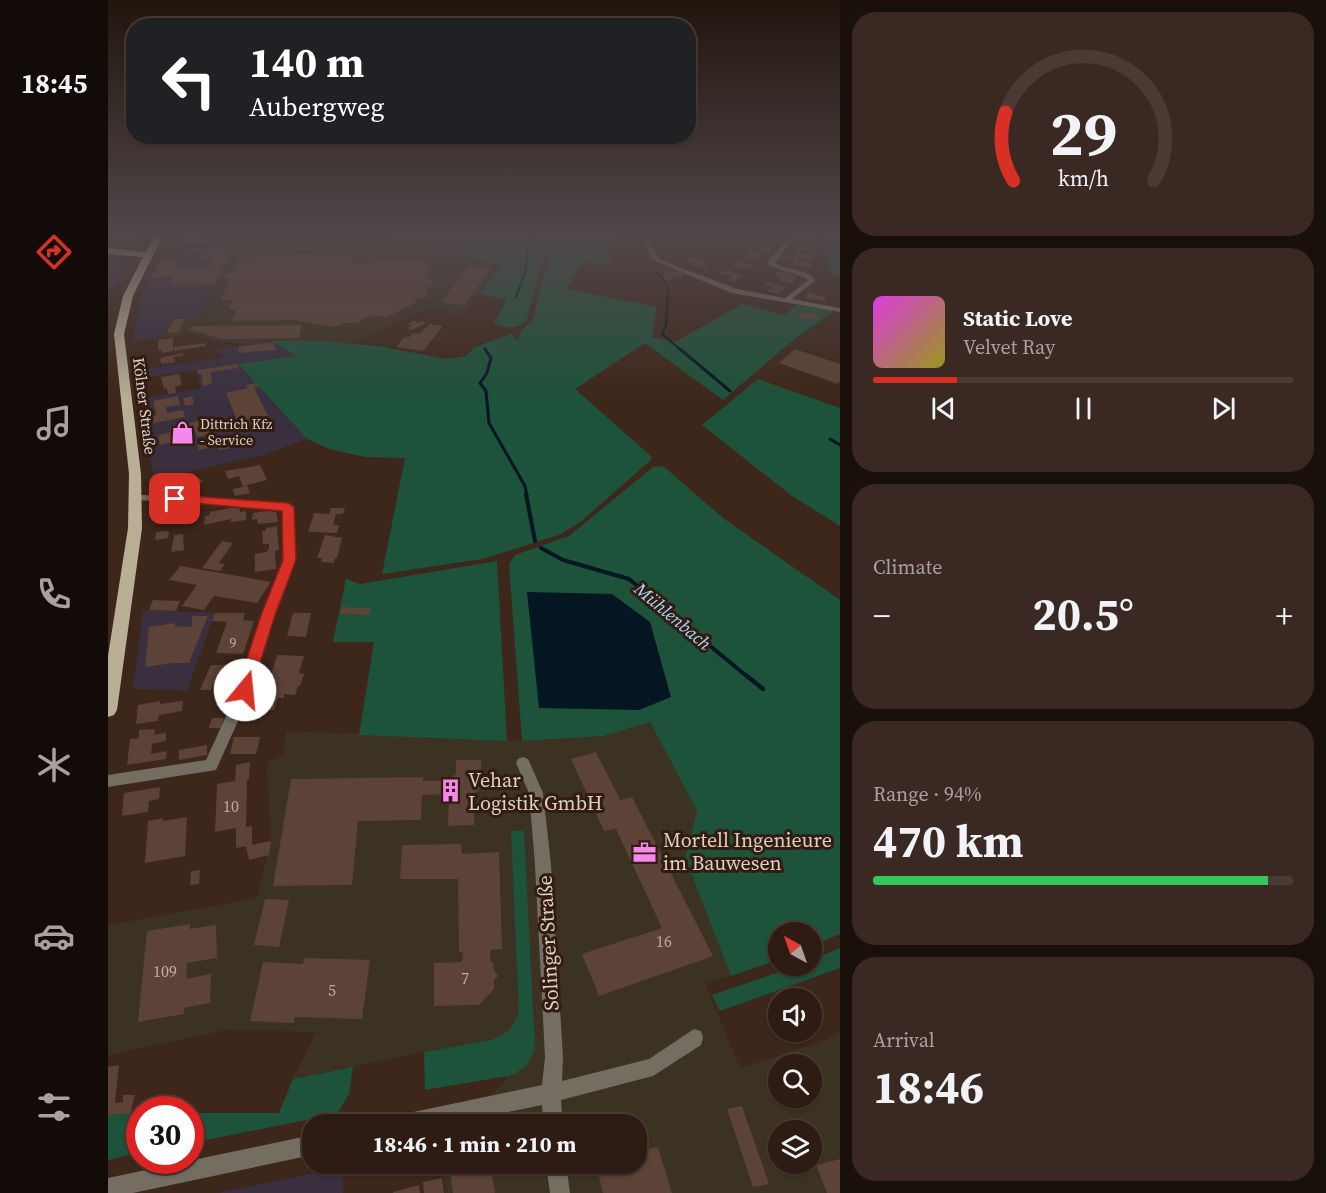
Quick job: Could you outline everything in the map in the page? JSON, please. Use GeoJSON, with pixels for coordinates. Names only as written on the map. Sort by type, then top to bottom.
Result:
{"type":"FeatureCollection","features":[{"type":"Feature","properties":{"kind":"main road","name":"Kölner Straße"},"geometry":{"type":"LineString","coordinates":[[108,710],[135,528],[135,474],[119,334],[131,291]]}},
{"type":"Feature","properties":{"kind":"street"},"geometry":{"type":"LineString","coordinates":[[734,291],[840,310]]}},
{"type":"Feature","properties":{"kind":"street"},"geometry":{"type":"LineString","coordinates":[[785,301],[798,291]]}},
{"type":"Feature","properties":{"kind":"street"},"geometry":{"type":"LineString","coordinates":[[108,781],[211,766],[245,690],[268,615],[289,560],[288,507],[195,499],[136,498]]}},
{"type":"Feature","properties":{"kind":"street","name":"Solinger Straße"},"geometry":{"type":"LineString","coordinates":[[524,763],[536,793],[543,865],[554,1057],[551,1094],[552,1114]]}},
{"type":"Feature","properties":{"kind":"street"},"geometry":{"type":"LineString","coordinates":[[453,1114],[551,1094],[654,1066],[694,1038]]}},
{"type":"Feature","properties":{"kind":"street"},"geometry":{"type":"LineString","coordinates":[[108,1188],[302,1147]]}},
{"type":"Feature","properties":{"kind":"street"},"geometry":{"type":"LineString","coordinates":[[557,1174],[560,1193]]}},
{"type":"Feature","properties":{"kind":"shaded area"},"geometry":{"type":"Polygon","coordinates":[[[145,291],[211,291],[198,318],[172,318],[161,338],[134,341],[136,316],[145,291]]]}},
{"type":"Feature","properties":{"kind":"shaded area"},"geometry":{"type":"Polygon","coordinates":[[[211,291],[480,291],[461,317],[432,306],[351,344],[271,341],[247,344],[208,340],[192,334],[161,338],[172,318],[198,317],[211,291]]]}},
{"type":"Feature","properties":{"kind":"shaded area"},"geometry":{"type":"Polygon","coordinates":[[[271,341],[298,356],[238,364],[307,439],[263,455],[154,480],[141,399],[201,388],[197,370],[138,378],[136,370],[226,357],[215,349],[271,341]]]}},
{"type":"Feature","properties":{"kind":"shaded area"},"geometry":{"type":"Polygon","coordinates":[[[143,610],[215,613],[187,690],[133,689],[143,610]]]}},
{"type":"Feature","properties":{"kind":"shaded area"},"geometry":{"type":"Polygon","coordinates":[[[650,722],[697,811],[685,858],[731,976],[705,984],[740,1068],[768,1059],[768,1108],[822,1108],[822,1054],[784,1054],[822,1042],[840,1032],[840,1193],[446,1193],[443,1174],[647,1174],[647,1114],[472,1114],[506,1081],[505,1039],[424,1052],[293,1079],[316,1032],[226,1030],[108,1055],[108,925],[257,898],[271,841],[267,762],[283,755],[286,731],[522,741],[604,736],[650,722]]]}},
{"type":"Feature","properties":{"kind":"shaded area"},"geometry":{"type":"Polygon","coordinates":[[[309,1174],[342,1174],[343,1193],[218,1193],[309,1174]]]}},
{"type":"Feature","properties":{"kind":"green space"},"geometry":{"type":"Polygon","coordinates":[[[481,291],[535,291],[527,319],[512,328],[493,324],[507,300],[479,294],[481,291]]]}},
{"type":"Feature","properties":{"kind":"green space"},"geometry":{"type":"Polygon","coordinates":[[[540,291],[575,291],[657,307],[652,337],[675,342],[742,304],[784,315],[797,305],[834,311],[791,342],[723,400],[645,343],[575,389],[651,456],[651,460],[579,523],[559,535],[482,559],[382,574],[405,458],[365,457],[329,449],[307,439],[238,364],[297,356],[271,341],[316,341],[378,346],[447,359],[466,356],[475,347],[511,334],[518,341],[520,332],[533,319],[540,291]]]}},
{"type":"Feature","properties":{"kind":"green space"},"geometry":{"type":"Polygon","coordinates":[[[758,379],[840,408],[840,526],[792,496],[702,425],[758,379]]]}},
{"type":"Feature","properties":{"kind":"green space"},"geometry":{"type":"Polygon","coordinates":[[[663,466],[723,518],[840,600],[840,934],[822,942],[822,922],[768,922],[768,963],[731,976],[685,858],[697,811],[650,722],[604,736],[522,741],[509,564],[515,555],[569,536],[653,467],[663,466]]]}},
{"type":"Feature","properties":{"kind":"green space"},"geometry":{"type":"Polygon","coordinates":[[[497,561],[507,741],[359,735],[374,642],[333,642],[346,579],[360,584],[497,561]]]}},
{"type":"Feature","properties":{"kind":"green space"},"geometry":{"type":"Polygon","coordinates":[[[511,831],[524,831],[535,1049],[527,1065],[513,1075],[425,1090],[424,1052],[492,1040],[510,1030],[519,1013],[511,831]]]}},
{"type":"Feature","properties":{"kind":"green space"},"geometry":{"type":"Polygon","coordinates":[[[840,948],[840,968],[822,974],[822,956],[840,948]]]}},
{"type":"Feature","properties":{"kind":"green space"},"geometry":{"type":"Polygon","coordinates":[[[768,976],[818,976],[784,988],[768,988],[768,994],[720,1011],[712,995],[768,976]]]}},
{"type":"Feature","properties":{"kind":"green space"},"geometry":{"type":"Polygon","coordinates":[[[353,1067],[349,1094],[337,1114],[302,1114],[302,1121],[204,1140],[204,1113],[279,1113],[293,1079],[353,1067]]]}},
{"type":"Feature","properties":{"kind":"green space"},"geometry":{"type":"Polygon","coordinates":[[[126,1114],[126,1156],[108,1160],[108,1115],[126,1114]]]}},
{"type":"Feature","properties":{"kind":"water"},"geometry":{"type":"Polygon","coordinates":[[[527,592],[612,594],[650,622],[671,697],[639,710],[539,708],[527,592]]]}},
{"type":"Feature","properties":{"kind":"building"},"geometry":{"type":"Polygon","coordinates":[[[225,291],[427,291],[426,298],[416,298],[415,303],[386,317],[370,315],[357,323],[346,323],[335,327],[293,320],[232,321],[236,310],[229,309],[232,300],[221,300],[225,291]]]}},
{"type":"Feature","properties":{"kind":"building"},"geometry":{"type":"Polygon","coordinates":[[[450,291],[475,291],[464,305],[441,302],[450,291]]]}},
{"type":"Feature","properties":{"kind":"building"},"geometry":{"type":"Polygon","coordinates":[[[767,291],[782,291],[778,294],[767,291]]]}},
{"type":"Feature","properties":{"kind":"building"},"geometry":{"type":"Polygon","coordinates":[[[808,292],[825,297],[825,301],[806,299],[808,292]]]}},
{"type":"Feature","properties":{"kind":"building"},"geometry":{"type":"Polygon","coordinates":[[[804,312],[821,316],[816,320],[797,317],[804,312]]]}},
{"type":"Feature","properties":{"kind":"building"},"geometry":{"type":"Polygon","coordinates":[[[174,319],[185,319],[179,332],[167,333],[174,319]]]}},
{"type":"Feature","properties":{"kind":"building"},"geometry":{"type":"Polygon","coordinates":[[[413,321],[426,323],[412,330],[407,328],[412,326],[408,324],[413,321]]]}},
{"type":"Feature","properties":{"kind":"building"},"geometry":{"type":"Polygon","coordinates":[[[430,324],[443,326],[423,351],[396,347],[404,337],[408,338],[413,333],[419,334],[430,324]]]}},
{"type":"Feature","properties":{"kind":"building"},"geometry":{"type":"Polygon","coordinates":[[[302,325],[299,338],[222,339],[190,330],[192,326],[302,325]]]}},
{"type":"Feature","properties":{"kind":"building"},"geometry":{"type":"Polygon","coordinates":[[[173,338],[173,351],[162,353],[162,350],[158,350],[158,340],[173,338]]]}},
{"type":"Feature","properties":{"kind":"building"},"geometry":{"type":"Polygon","coordinates":[[[274,342],[276,350],[239,353],[238,347],[274,342]]]}},
{"type":"Feature","properties":{"kind":"building"},"geometry":{"type":"Polygon","coordinates":[[[206,343],[206,346],[174,351],[174,347],[206,343]]]}},
{"type":"Feature","properties":{"kind":"building"},"geometry":{"type":"Polygon","coordinates":[[[795,349],[840,364],[838,384],[779,363],[795,349]]]}},
{"type":"Feature","properties":{"kind":"building"},"geometry":{"type":"Polygon","coordinates":[[[183,353],[183,356],[174,357],[175,362],[161,364],[160,358],[183,353]]]}},
{"type":"Feature","properties":{"kind":"building"},"geometry":{"type":"Polygon","coordinates":[[[238,364],[239,368],[210,372],[212,384],[203,386],[202,374],[198,374],[197,370],[238,364]]]}},
{"type":"Feature","properties":{"kind":"building"},"geometry":{"type":"Polygon","coordinates":[[[179,374],[182,385],[175,387],[176,393],[168,394],[161,377],[179,374]]]}},
{"type":"Feature","properties":{"kind":"building"},"geometry":{"type":"Polygon","coordinates":[[[255,383],[259,386],[254,387],[270,421],[240,428],[226,393],[248,388],[246,385],[255,383]]]}},
{"type":"Feature","properties":{"kind":"building"},"geometry":{"type":"Polygon","coordinates":[[[178,396],[180,405],[166,407],[167,413],[183,410],[185,417],[154,423],[152,416],[157,415],[153,401],[178,396]]]}},
{"type":"Feature","properties":{"kind":"building"},"geometry":{"type":"Polygon","coordinates":[[[192,396],[194,404],[185,406],[183,398],[192,396]]]}},
{"type":"Feature","properties":{"kind":"building","name":"Dittrich Kfz - Service"},"geometry":{"type":"Polygon","coordinates":[[[208,419],[213,434],[197,437],[195,431],[173,436],[175,442],[160,445],[158,435],[171,432],[170,427],[208,419]]]}},
{"type":"Feature","properties":{"kind":"building"},"geometry":{"type":"Polygon","coordinates":[[[238,438],[239,443],[231,444],[232,448],[219,450],[218,446],[199,450],[197,444],[238,438]]]}},
{"type":"Feature","properties":{"kind":"building"},"geometry":{"type":"Polygon","coordinates":[[[260,465],[267,480],[247,485],[250,493],[235,496],[233,489],[243,487],[239,476],[228,479],[225,471],[260,465]]]}},
{"type":"Feature","properties":{"kind":"building"},"geometry":{"type":"Polygon","coordinates":[[[191,473],[203,481],[181,493],[169,485],[191,473]]]}},
{"type":"Feature","properties":{"kind":"building"},"geometry":{"type":"Polygon","coordinates":[[[179,501],[180,511],[153,513],[154,505],[179,501]]]}},
{"type":"Feature","properties":{"kind":"building"},"geometry":{"type":"Polygon","coordinates":[[[230,508],[240,509],[240,512],[246,511],[246,520],[231,522],[231,519],[204,525],[205,516],[210,515],[210,512],[230,508]]]}},
{"type":"Feature","properties":{"kind":"building"},"geometry":{"type":"Polygon","coordinates":[[[331,508],[345,508],[343,514],[336,514],[333,525],[339,525],[337,533],[308,532],[314,513],[329,514],[331,508]]]}},
{"type":"Feature","properties":{"kind":"building"},"geometry":{"type":"Polygon","coordinates":[[[276,512],[278,522],[258,524],[257,519],[252,520],[253,513],[276,512]]]}},
{"type":"Feature","properties":{"kind":"building"},"geometry":{"type":"Polygon","coordinates":[[[277,526],[279,550],[275,551],[276,569],[255,572],[255,554],[267,552],[269,548],[269,544],[263,544],[262,531],[277,526]]]}},
{"type":"Feature","properties":{"kind":"building"},"geometry":{"type":"Polygon","coordinates":[[[169,531],[168,538],[155,540],[156,532],[169,531]]]}},
{"type":"Feature","properties":{"kind":"building"},"geometry":{"type":"Polygon","coordinates":[[[183,534],[184,550],[171,552],[174,535],[183,534]]]}},
{"type":"Feature","properties":{"kind":"building"},"geometry":{"type":"Polygon","coordinates":[[[325,535],[342,538],[334,563],[321,562],[322,558],[317,558],[325,535]]]}},
{"type":"Feature","properties":{"kind":"building"},"geometry":{"type":"Polygon","coordinates":[[[222,541],[233,543],[219,563],[225,564],[220,571],[202,568],[222,541]]]}},
{"type":"Feature","properties":{"kind":"building"},"geometry":{"type":"Polygon","coordinates":[[[180,566],[271,582],[257,603],[214,596],[204,610],[182,606],[197,585],[169,580],[180,566]]]}},
{"type":"Feature","properties":{"kind":"building"},"geometry":{"type":"Polygon","coordinates":[[[153,600],[180,601],[176,611],[149,610],[153,600]]]}},
{"type":"Feature","properties":{"kind":"building"},"geometry":{"type":"Polygon","coordinates":[[[342,607],[371,608],[369,615],[340,614],[342,607]]]}},
{"type":"Feature","properties":{"kind":"building"},"geometry":{"type":"Polygon","coordinates":[[[215,613],[245,613],[243,620],[254,621],[243,654],[216,653],[227,622],[212,621],[215,613]]]}},
{"type":"Feature","properties":{"kind":"building"},"geometry":{"type":"Polygon","coordinates":[[[293,613],[311,613],[306,637],[287,636],[293,613]]]}},
{"type":"Feature","properties":{"kind":"building"},"geometry":{"type":"Polygon","coordinates":[[[192,616],[208,616],[189,663],[145,667],[149,627],[175,623],[175,626],[192,627],[192,616]]]}},
{"type":"Feature","properties":{"kind":"building"},"geometry":{"type":"Polygon","coordinates":[[[277,655],[304,656],[299,673],[304,674],[300,686],[295,695],[284,694],[284,698],[278,698],[274,710],[256,709],[260,696],[265,697],[270,681],[273,681],[274,678],[270,678],[277,655]]]}},
{"type":"Feature","properties":{"kind":"building"},"geometry":{"type":"Polygon","coordinates":[[[211,665],[229,665],[223,683],[213,685],[211,690],[200,690],[211,665]]]}},
{"type":"Feature","properties":{"kind":"building"},"geometry":{"type":"Polygon","coordinates":[[[160,701],[160,704],[183,701],[182,711],[159,715],[158,721],[136,724],[138,705],[160,701]]]}},
{"type":"Feature","properties":{"kind":"building"},"geometry":{"type":"Polygon","coordinates":[[[212,718],[224,718],[221,728],[209,728],[212,718]]]}},
{"type":"Feature","properties":{"kind":"building"},"geometry":{"type":"Polygon","coordinates":[[[155,729],[154,735],[166,733],[166,741],[152,744],[151,754],[167,751],[166,759],[127,765],[130,739],[139,738],[139,730],[155,729]]]}},
{"type":"Feature","properties":{"kind":"building"},"geometry":{"type":"Polygon","coordinates":[[[234,737],[260,737],[256,754],[230,754],[234,737]]]}},
{"type":"Feature","properties":{"kind":"building"},"geometry":{"type":"Polygon","coordinates":[[[207,745],[207,755],[179,760],[179,750],[207,745]]]}},
{"type":"Feature","properties":{"kind":"building"},"geometry":{"type":"Polygon","coordinates":[[[596,752],[620,800],[632,797],[713,956],[599,996],[582,954],[662,928],[616,829],[604,831],[571,759],[596,752]]]}},
{"type":"Feature","properties":{"kind":"building"},"geometry":{"type":"Polygon","coordinates":[[[456,760],[481,760],[481,788],[474,794],[474,825],[448,826],[449,794],[422,795],[421,820],[358,821],[352,885],[273,886],[291,779],[423,777],[423,781],[448,781],[456,774],[456,760]]]}},
{"type":"Feature","properties":{"kind":"building"},"geometry":{"type":"Polygon","coordinates":[[[250,762],[249,779],[247,780],[246,827],[252,826],[252,845],[271,841],[269,855],[249,860],[246,846],[236,848],[236,828],[215,832],[217,784],[235,781],[236,765],[250,762]]]}},
{"type":"Feature","properties":{"kind":"building"},"geometry":{"type":"Polygon","coordinates":[[[160,787],[159,799],[149,801],[148,812],[122,816],[124,793],[160,787]]]}},
{"type":"Feature","properties":{"kind":"building"},"geometry":{"type":"Polygon","coordinates":[[[187,817],[185,856],[145,863],[148,821],[187,817]]]}},
{"type":"Feature","properties":{"kind":"building"},"geometry":{"type":"Polygon","coordinates":[[[461,844],[462,854],[499,852],[502,949],[490,950],[490,961],[493,962],[498,976],[494,980],[494,989],[479,1005],[434,1006],[434,963],[462,962],[463,952],[459,952],[458,879],[400,879],[402,845],[461,844]]]}},
{"type":"Feature","properties":{"kind":"building"},"geometry":{"type":"Polygon","coordinates":[[[200,870],[199,884],[190,885],[191,871],[200,870]]]}},
{"type":"Feature","properties":{"kind":"building"},"geometry":{"type":"Polygon","coordinates":[[[265,899],[289,900],[279,947],[254,945],[265,899]]]}},
{"type":"Feature","properties":{"kind":"building"},"geometry":{"type":"Polygon","coordinates":[[[190,924],[190,929],[216,925],[217,958],[187,963],[186,979],[211,974],[210,1003],[184,1008],[184,1014],[138,1022],[147,931],[190,924]]]}},
{"type":"Feature","properties":{"kind":"building"},"geometry":{"type":"Polygon","coordinates":[[[304,958],[370,960],[362,1019],[295,1017],[294,1023],[250,1021],[263,962],[303,964],[304,958]]]}},
{"type":"Feature","properties":{"kind":"building"},"geometry":{"type":"Polygon","coordinates":[[[119,1065],[115,1103],[123,1102],[123,1095],[135,1095],[126,1096],[126,1114],[108,1115],[108,1067],[119,1065]]]}},
{"type":"Feature","properties":{"kind":"building"},"geometry":{"type":"Polygon","coordinates":[[[742,1106],[769,1184],[753,1187],[727,1109],[742,1106]]]}},
{"type":"Feature","properties":{"kind":"building"},"geometry":{"type":"Polygon","coordinates":[[[658,1147],[672,1193],[603,1193],[598,1174],[647,1174],[647,1150],[658,1147]]]}},
{"type":"Feature","properties":{"kind":"building"},"geometry":{"type":"Polygon","coordinates":[[[840,1159],[840,1193],[827,1193],[820,1174],[822,1174],[822,1164],[840,1159]]]}},
{"type":"Feature","properties":{"kind":"building"},"geometry":{"type":"Polygon","coordinates":[[[450,1174],[492,1174],[495,1193],[453,1193],[450,1174]]]}},
{"type":"Feature","properties":{"kind":"building"},"geometry":{"type":"Polygon","coordinates":[[[442,1178],[444,1193],[424,1193],[423,1182],[442,1178]]]}},
{"type":"Feature","properties":{"kind":"building"},"geometry":{"type":"Polygon","coordinates":[[[419,1185],[420,1193],[393,1193],[393,1192],[419,1185]]]}},
{"type":"Feature","properties":{"kind":"waterway","name":"Mühlenbach"},"geometry":{"type":"LineString","coordinates":[[516,297],[518,291]]}},
{"type":"Feature","properties":{"kind":"waterway"},"geometry":{"type":"LineString","coordinates":[[668,291],[666,325],[662,334],[682,351]]}},
{"type":"Feature","properties":{"kind":"waterway","name":"Mühlenbach"},"geometry":{"type":"LineString","coordinates":[[486,351],[485,349],[491,358],[487,373],[480,383],[486,391],[489,423],[525,486],[527,496]]}},
{"type":"Feature","properties":{"kind":"waterway"},"geometry":{"type":"LineString","coordinates":[[680,349],[730,391]]}},
{"type":"Feature","properties":{"kind":"waterway"},"geometry":{"type":"LineString","coordinates":[[830,439],[840,445]]}},
{"type":"Feature","properties":{"kind":"waterway","name":"Mühlenbach"},"geometry":{"type":"LineString","coordinates":[[526,494],[535,541]]}},
{"type":"Feature","properties":{"kind":"waterway","name":"Mühlenbach"},"geometry":{"type":"LineString","coordinates":[[541,548],[563,560],[629,579],[749,678]]}},
{"type":"Feature","properties":{"kind":"waterway","name":"Mühlenbach"},"geometry":{"type":"LineString","coordinates":[[747,676],[763,689]]}},
{"type":"Feature","properties":{"kind":"place","name":"Dittrich Kfz - Service"},"geometry":{"type":"Point","coordinates":[182,432]}},
{"type":"Feature","properties":{"kind":"place","name":"Vehar Logistik GmbH"},"geometry":{"type":"Point","coordinates":[450,791]}},
{"type":"Feature","properties":{"kind":"place","name":"Mortell Ingenieure im Bauwesen"},"geometry":{"type":"Point","coordinates":[645,852]}},
{"type":"Feature","properties":{"kind":"route"},"geometry":{"type":"LineString","coordinates":[[175,499],[288,507],[289,560],[268,615],[245,690]]}}]}
